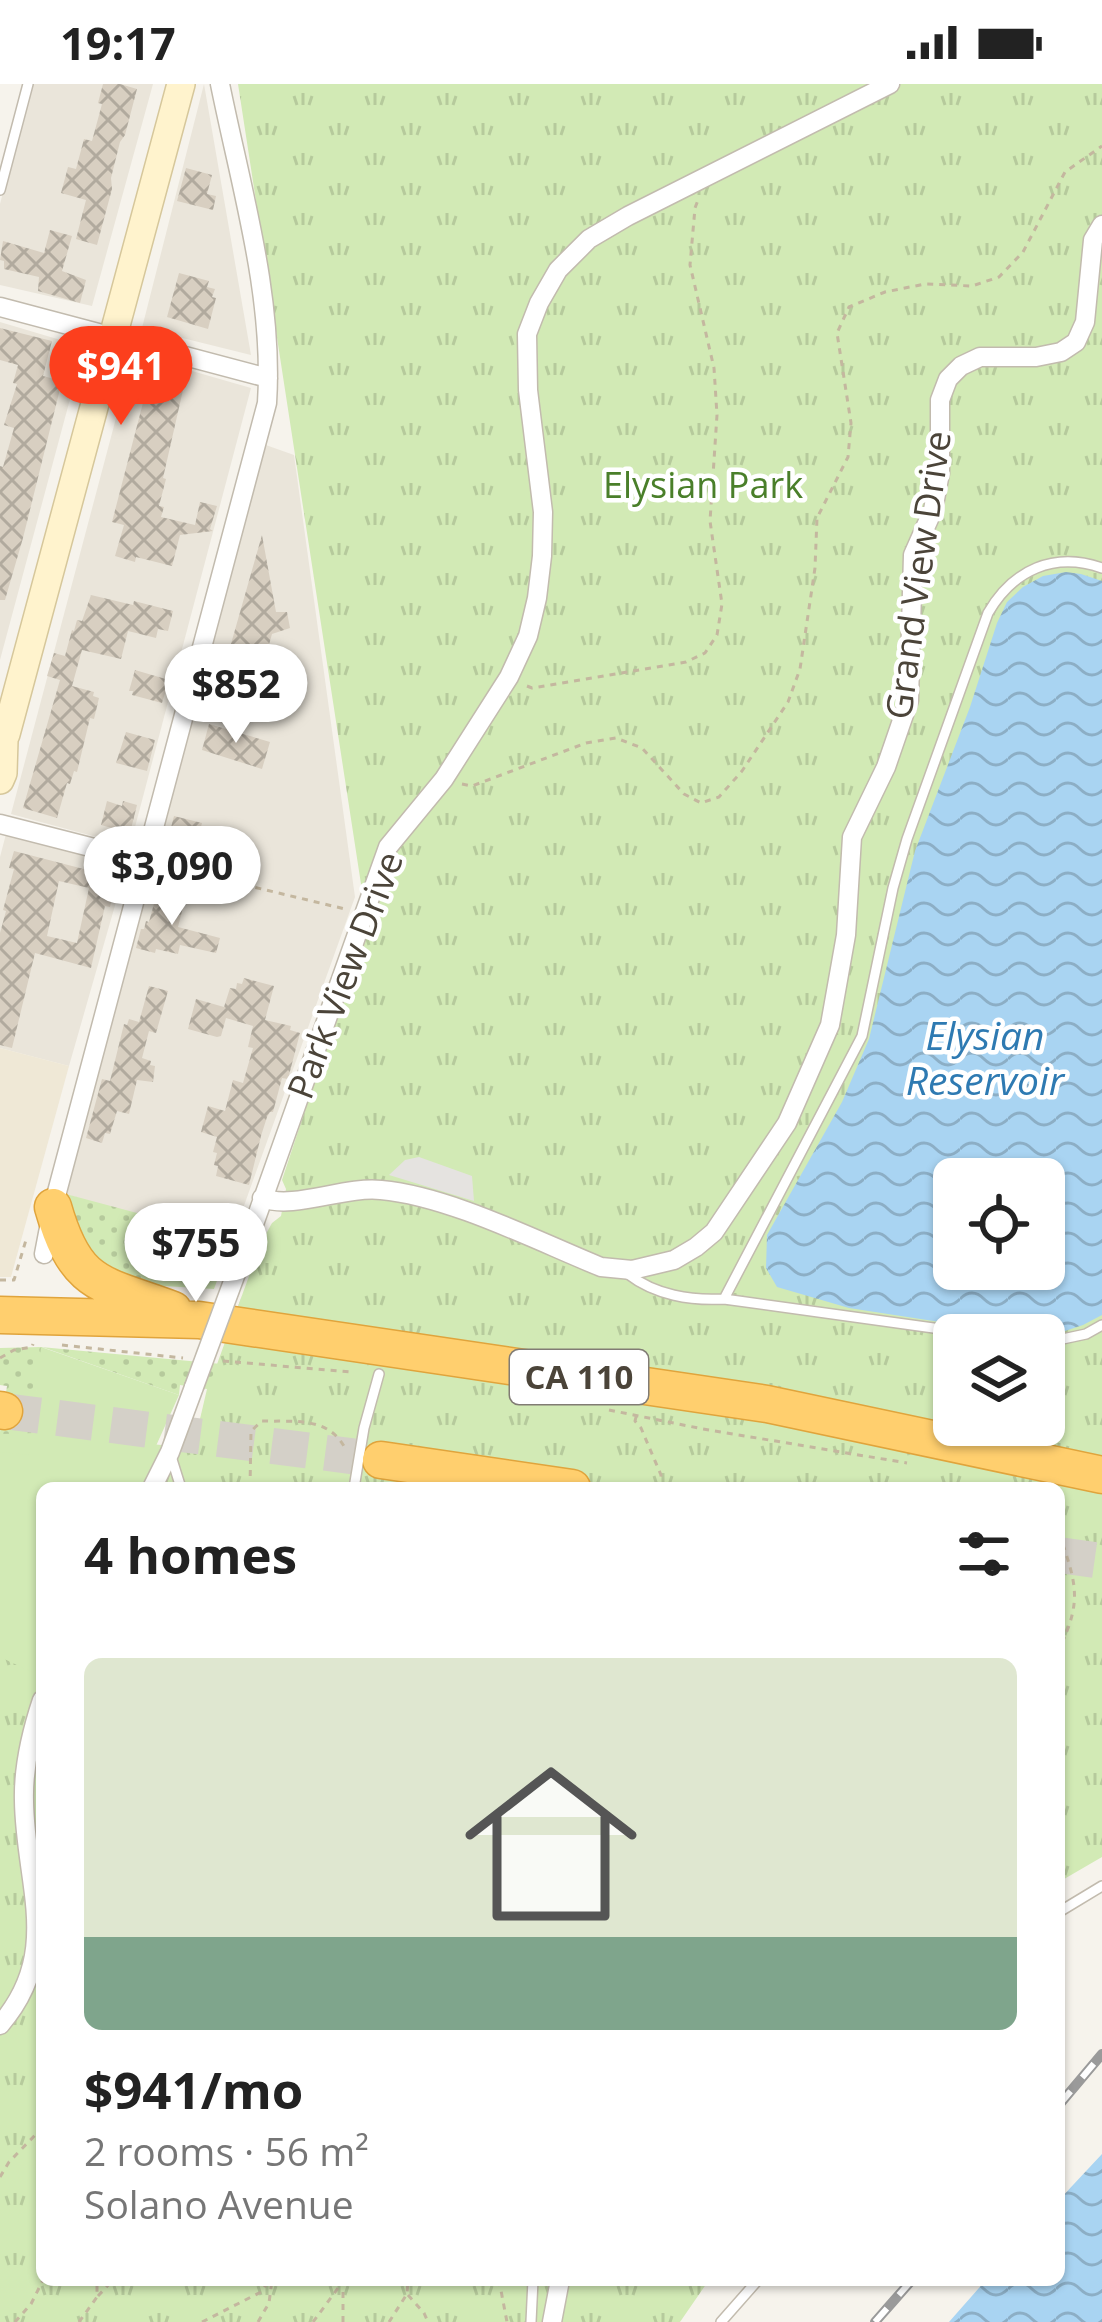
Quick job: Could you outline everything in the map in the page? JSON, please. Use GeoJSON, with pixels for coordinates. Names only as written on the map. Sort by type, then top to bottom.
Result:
{"type":"FeatureCollection","features":[{"type":"Feature","properties":{"kind":"highway"},"geometry":{"type":"LineString","coordinates":[[53,1207],[62,1239],[84,1272],[100,1284],[199,1320]]}},
{"type":"Feature","properties":{"kind":"highway","name":"CA 110"},"geometry":{"type":"LineString","coordinates":[[10,1324],[199,1320],[767,1404],[1102,1475]]}},
{"type":"Feature","properties":{"kind":"highway"},"geometry":{"type":"LineString","coordinates":[[767,1404],[1102,1452]]}},
{"type":"Feature","properties":{"kind":"highway"},"geometry":{"type":"LineString","coordinates":[[368,1465],[519,1482]]}},
{"type":"Feature","properties":{"kind":"main road"},"geometry":{"type":"LineString","coordinates":[[0,780],[2,744],[181,84]]}},
{"type":"Feature","properties":{"kind":"street"},"geometry":{"type":"LineString","coordinates":[[44,1254],[267,403],[270,361],[263,298],[220,84]]}},
{"type":"Feature","properties":{"kind":"street","name":"Park View Drive"},"geometry":{"type":"LineString","coordinates":[[155,1482],[248,1241],[388,847],[444,779],[509,677],[528,636],[542,556],[543,512],[527,390],[527,334],[539,303],[558,270],[589,239],[890,84]]}},
{"type":"Feature","properties":{"kind":"street","name":"Grand View Drive"},"geometry":{"type":"LineString","coordinates":[[624,1271],[674,1260],[714,1232],[787,1124],[830,1025],[846,934],[852,837],[886,767],[909,700],[913,555],[932,509],[940,473],[940,400],[948,380],[962,365],[980,357],[1048,355],[1076,342],[1085,322],[1093,240],[1102,226]]}},
{"type":"Feature","properties":{"kind":"street"},"geometry":{"type":"LineString","coordinates":[[0,307],[268,378]]}},
{"type":"Feature","properties":{"kind":"street"},"geometry":{"type":"LineString","coordinates":[[0,824],[145,861]]}},
{"type":"Feature","properties":{"kind":"street"},"geometry":{"type":"LineString","coordinates":[[262,1198],[282,1203],[344,1190],[380,1189],[419,1196],[601,1267],[624,1271]]}},
{"type":"Feature","properties":{"kind":"street"},"geometry":{"type":"LineString","coordinates":[[36,1722],[24,1782],[36,1914]]}},
{"type":"Feature","properties":{"kind":"street"},"geometry":{"type":"LineString","coordinates":[[0,2025],[21,1998],[36,1947]]}},
{"type":"Feature","properties":{"kind":"street"},"geometry":{"type":"LineString","coordinates":[[552,2322],[559,2286]]}},
{"type":"Feature","properties":{"kind":"lane"},"geometry":{"type":"LineString","coordinates":[[0,190],[28,84]]}},
{"type":"Feature","properties":{"kind":"lane"},"geometry":{"type":"LineString","coordinates":[[724,1299],[862,1036],[902,855],[988,613],[1006,587],[1032,568],[1063,561],[1102,568]]}},
{"type":"Feature","properties":{"kind":"lane"},"geometry":{"type":"LineString","coordinates":[[624,1271],[646,1288],[701,1300],[724,1299],[933,1328]]}},
{"type":"Feature","properties":{"kind":"lane"},"geometry":{"type":"LineString","coordinates":[[1065,1338],[1102,1325]]}},
{"type":"Feature","properties":{"kind":"lane"},"geometry":{"type":"LineString","coordinates":[[358,1482],[368,1465],[369,1406],[379,1374]]}},
{"type":"Feature","properties":{"kind":"lane"},"geometry":{"type":"LineString","coordinates":[[170,1452],[179,1482]]}},
{"type":"Feature","properties":{"kind":"lane"},"geometry":{"type":"LineString","coordinates":[[1065,1908],[1102,1886]]}},
{"type":"Feature","properties":{"kind":"lane"},"geometry":{"type":"LineString","coordinates":[[530,2322],[533,2286]]}},
{"type":"Feature","properties":{"kind":"lane"},"geometry":{"type":"LineString","coordinates":[[742,2286],[748,2292]]}},
{"type":"Feature","properties":{"kind":"lane"},"geometry":{"type":"LineString","coordinates":[[721,2322],[753,2286]]}},
{"type":"Feature","properties":{"kind":"path"},"geometry":{"type":"LineString","coordinates":[[444,779],[472,786],[586,743],[616,738],[642,748],[684,794],[700,803],[719,797],[766,738],[788,702],[800,669],[817,518],[848,458],[851,423],[837,333],[849,307],[904,288],[972,286],[999,277],[1023,252],[1065,172],[1102,146]]}},
{"type":"Feature","properties":{"kind":"path"},"geometry":{"type":"LineString","coordinates":[[509,677],[532,688],[686,662],[705,653],[717,635],[722,604],[710,521],[717,415],[714,368],[690,266],[694,208],[711,175]]}},
{"type":"Feature","properties":{"kind":"path"},"geometry":{"type":"LineString","coordinates":[[145,861],[364,913]]}},
{"type":"Feature","properties":{"kind":"path"},"geometry":{"type":"LineString","coordinates":[[0,1358],[32,1347],[34,1342],[10,1324]]}},
{"type":"Feature","properties":{"kind":"path"},"geometry":{"type":"LineString","coordinates":[[57,1345],[193,1358]]}},
{"type":"Feature","properties":{"kind":"path"},"geometry":{"type":"LineString","coordinates":[[216,1360],[379,1374]]}},
{"type":"Feature","properties":{"kind":"path"},"geometry":{"type":"LineString","coordinates":[[592,1406],[703,1430],[922,1466]]}},
{"type":"Feature","properties":{"kind":"path"},"geometry":{"type":"LineString","coordinates":[[636,1415],[660,1482]]}},
{"type":"Feature","properties":{"kind":"path"},"geometry":{"type":"LineString","coordinates":[[250,1482],[250,1430],[262,1421],[322,1424],[368,1465]]}},
{"type":"Feature","properties":{"kind":"path"},"geometry":{"type":"LineString","coordinates":[[1065,1550],[1075,1578],[1074,1619],[1065,1637]]}},
{"type":"Feature","properties":{"kind":"path"},"geometry":{"type":"LineString","coordinates":[[0,2177],[36,2134]]}},
{"type":"Feature","properties":{"kind":"path"},"geometry":{"type":"LineString","coordinates":[[15,2322],[40,2286]]}},
{"type":"Feature","properties":{"kind":"path"},"geometry":{"type":"LineString","coordinates":[[97,2297],[98,2286]]}},
{"type":"Feature","properties":{"kind":"path"},"geometry":{"type":"LineString","coordinates":[[79,2322],[107,2286]]}},
{"type":"Feature","properties":{"kind":"path"},"geometry":{"type":"LineString","coordinates":[[202,2322],[266,2286]]}},
{"type":"Feature","properties":{"kind":"path"},"geometry":{"type":"LineString","coordinates":[[258,2322],[269,2302],[270,2286]]}},
{"type":"Feature","properties":{"kind":"path"},"geometry":{"type":"LineString","coordinates":[[313,2322],[339,2286]]}},
{"type":"Feature","properties":{"kind":"path"},"geometry":{"type":"LineString","coordinates":[[343,2286],[343,2322]]}},
{"type":"Feature","properties":{"kind":"path"},"geometry":{"type":"LineString","coordinates":[[389,2322],[408,2286]]}},
{"type":"Feature","properties":{"kind":"path"},"geometry":{"type":"LineString","coordinates":[[500,2286],[507,2322]]}},
{"type":"Feature","properties":{"kind":"path"},"geometry":{"type":"LineString","coordinates":[[407,2294],[428,2322]]}},
{"type":"Feature","properties":{"kind":"shaded area"},"geometry":{"type":"Polygon","coordinates":[[[31,84],[153,84],[92,306],[0,285],[0,204],[31,84]]]}},
{"type":"Feature","properties":{"kind":"shaded area"},"geometry":{"type":"Polygon","coordinates":[[[204,84],[251,355],[142,328],[204,84]]]}},
{"type":"Feature","properties":{"kind":"shaded area"},"geometry":{"type":"Polygon","coordinates":[[[0,322],[84,347],[0,660],[0,322]]]}},
{"type":"Feature","properties":{"kind":"shaded area"},"geometry":{"type":"Polygon","coordinates":[[[133,354],[251,388],[130,846],[11,814],[133,354]]]}},
{"type":"Feature","properties":{"kind":"shaded area"},"geometry":{"type":"Polygon","coordinates":[[[263,444],[294,455],[355,897],[232,1239],[226,1237],[224,1244],[66,1194],[263,444]]]}},
{"type":"Feature","properties":{"kind":"shaded area"},"geometry":{"type":"Polygon","coordinates":[[[6,834],[126,867],[69,1066],[0,1048],[0,857],[6,834]]]}},
{"type":"Feature","properties":{"kind":"shaded area"},"geometry":{"type":"Polygon","coordinates":[[[0,1048],[69,1066],[11,1277],[0,1277],[0,1048]]]}},
{"type":"Feature","properties":{"kind":"shaded area"},"geometry":{"type":"Polygon","coordinates":[[[419,1157],[472,1176],[474,1201],[389,1175],[405,1160],[419,1157]]]}},
{"type":"Feature","properties":{"kind":"green space","name":"Elysian Park"},"geometry":{"type":"Polygon","coordinates":[[[238,84],[1102,84],[1102,1857],[1065,1879],[1065,1482],[36,1482],[36,2286],[705,2286],[680,2322],[0,2322],[0,1434],[193,1448],[208,1389],[261,1243],[281,1216],[286,1189],[282,1180],[367,923],[238,84]]]}},
{"type":"Feature","properties":{"kind":"green space"},"geometry":{"type":"Polygon","coordinates":[[[66,1194],[193,1228],[192,1236],[223,1243],[225,1237],[232,1239],[214,1289],[116,1278],[93,1266],[66,1209],[66,1194]]]}},
{"type":"Feature","properties":{"kind":"green space"},"geometry":{"type":"Polygon","coordinates":[[[41,1347],[179,1395],[140,1482],[36,1482],[34,1673],[0,1657],[0,1452],[29,1455],[41,1347]]]}},
{"type":"Feature","properties":{"kind":"green space"},"geometry":{"type":"Polygon","coordinates":[[[42,1347],[29,1456],[0,1452],[7,1386],[0,1385],[0,1348],[42,1347]]]}},
{"type":"Feature","properties":{"kind":"green space"},"geometry":{"type":"Polygon","coordinates":[[[42,1347],[369,1378],[343,1482],[319,1482],[193,1449],[207,1389],[180,1385],[179,1395],[42,1347]]]}},
{"type":"Feature","properties":{"kind":"water","name":"Elysian Reservoir"},"geometry":{"type":"Polygon","coordinates":[[[1066,572],[1102,581],[1102,1315],[1065,1331],[1065,1314],[933,1314],[933,1321],[849,1308],[777,1287],[766,1268],[767,1235],[842,1102],[869,1039],[915,851],[997,623],[1007,602],[1043,576],[1066,572]]]}},
{"type":"Feature","properties":{"kind":"water"},"geometry":{"type":"Polygon","coordinates":[[[1102,2154],[1102,2322],[949,2322],[981,2286],[1065,2286],[1065,2194],[1102,2154]]]}},
{"type":"Feature","properties":{"kind":"building"},"geometry":{"type":"Polygon","coordinates":[[[103,84],[137,89],[97,245],[76,239],[86,200],[61,193],[68,167],[76,169],[84,139],[92,141],[103,84]]]}},
{"type":"Feature","properties":{"kind":"building"},"geometry":{"type":"Polygon","coordinates":[[[186,168],[212,175],[207,194],[216,196],[213,210],[177,201],[186,168]]]}},
{"type":"Feature","properties":{"kind":"building"},"geometry":{"type":"Polygon","coordinates":[[[50,230],[72,236],[62,271],[86,280],[80,303],[38,291],[39,277],[4,269],[0,260],[3,241],[44,253],[50,230]]]}},
{"type":"Feature","properties":{"kind":"building"},"geometry":{"type":"Polygon","coordinates":[[[179,273],[209,281],[207,287],[215,289],[208,329],[167,317],[179,273]]]}},
{"type":"Feature","properties":{"kind":"building"},"geometry":{"type":"Polygon","coordinates":[[[0,328],[52,341],[43,376],[62,381],[5,600],[0,600],[0,466],[14,428],[4,425],[18,365],[0,360],[0,328]]]}},
{"type":"Feature","properties":{"kind":"building"},"geometry":{"type":"Polygon","coordinates":[[[152,368],[186,377],[163,478],[161,517],[195,525],[200,502],[217,506],[213,531],[180,535],[172,566],[115,556],[124,525],[112,522],[152,368]]]}},
{"type":"Feature","properties":{"kind":"building"},"geometry":{"type":"Polygon","coordinates":[[[262,535],[276,612],[287,612],[290,628],[272,634],[250,695],[219,686],[262,535]]]}},
{"type":"Feature","properties":{"kind":"building"},"geometry":{"type":"Polygon","coordinates":[[[91,595],[173,611],[168,631],[158,629],[156,638],[128,631],[121,659],[82,650],[72,686],[99,698],[77,772],[67,783],[57,818],[23,808],[60,680],[47,676],[54,653],[65,656],[72,630],[77,620],[82,621],[91,595]]]}},
{"type":"Feature","properties":{"kind":"building"},"geometry":{"type":"Polygon","coordinates":[[[135,670],[169,680],[162,703],[132,695],[135,670]]]}},
{"type":"Feature","properties":{"kind":"building"},"geometry":{"type":"Polygon","coordinates":[[[209,724],[270,742],[262,769],[202,750],[209,724]]]}},
{"type":"Feature","properties":{"kind":"building"},"geometry":{"type":"Polygon","coordinates":[[[126,732],[155,740],[147,771],[116,763],[126,732]]]}},
{"type":"Feature","properties":{"kind":"building"},"geometry":{"type":"Polygon","coordinates":[[[107,801],[137,805],[130,833],[101,825],[107,801]]]}},
{"type":"Feature","properties":{"kind":"building"},"geometry":{"type":"Polygon","coordinates":[[[174,816],[202,823],[194,853],[165,851],[174,816]]]}},
{"type":"Feature","properties":{"kind":"building"},"geometry":{"type":"Polygon","coordinates":[[[14,851],[116,881],[110,907],[105,906],[91,968],[35,953],[12,1048],[0,1045],[0,933],[14,869],[9,868],[14,851]],[[59,881],[47,936],[77,943],[89,888],[59,881]]]}},
{"type":"Feature","properties":{"kind":"building"},"geometry":{"type":"Polygon","coordinates":[[[162,888],[186,895],[178,927],[220,938],[216,953],[180,945],[178,954],[136,948],[162,888]]]}},
{"type":"Feature","properties":{"kind":"building"},"geometry":{"type":"Polygon","coordinates":[[[244,978],[274,986],[265,1020],[300,1033],[288,1079],[282,1078],[273,1112],[267,1117],[249,1185],[216,1176],[217,1153],[213,1152],[217,1137],[201,1132],[208,1106],[225,1111],[233,1080],[243,1083],[253,1048],[248,1047],[253,1026],[226,1018],[217,1037],[188,1029],[196,999],[224,1007],[230,988],[236,989],[244,978]]]}},
{"type":"Feature","properties":{"kind":"building"},"geometry":{"type":"Polygon","coordinates":[[[149,986],[168,991],[156,1033],[149,1031],[142,1058],[155,1066],[153,1082],[137,1080],[129,1114],[117,1111],[102,1143],[86,1138],[102,1079],[110,1081],[124,1024],[129,1019],[139,1022],[149,986]]]}},
{"type":"Feature","properties":{"kind":"building"},"geometry":{"type":"Polygon","coordinates":[[[197,1212],[229,1220],[224,1244],[191,1235],[197,1212]]]}},
{"type":"Feature","properties":{"kind":"tunnel"},"geometry":{"type":"LineString","coordinates":[[4,1411],[381,1460]]}},
{"type":"Feature","properties":{"kind":"tunnel"},"geometry":{"type":"LineString","coordinates":[[1065,1556],[1102,1561]]}},
{"type":"Feature","properties":{"kind":"railway"},"geometry":{"type":"LineString","coordinates":[[1065,2098],[1102,2054]]}},
{"type":"Feature","properties":{"kind":"railway"},"geometry":{"type":"LineString","coordinates":[[875,2322],[907,2286]]}}]}
